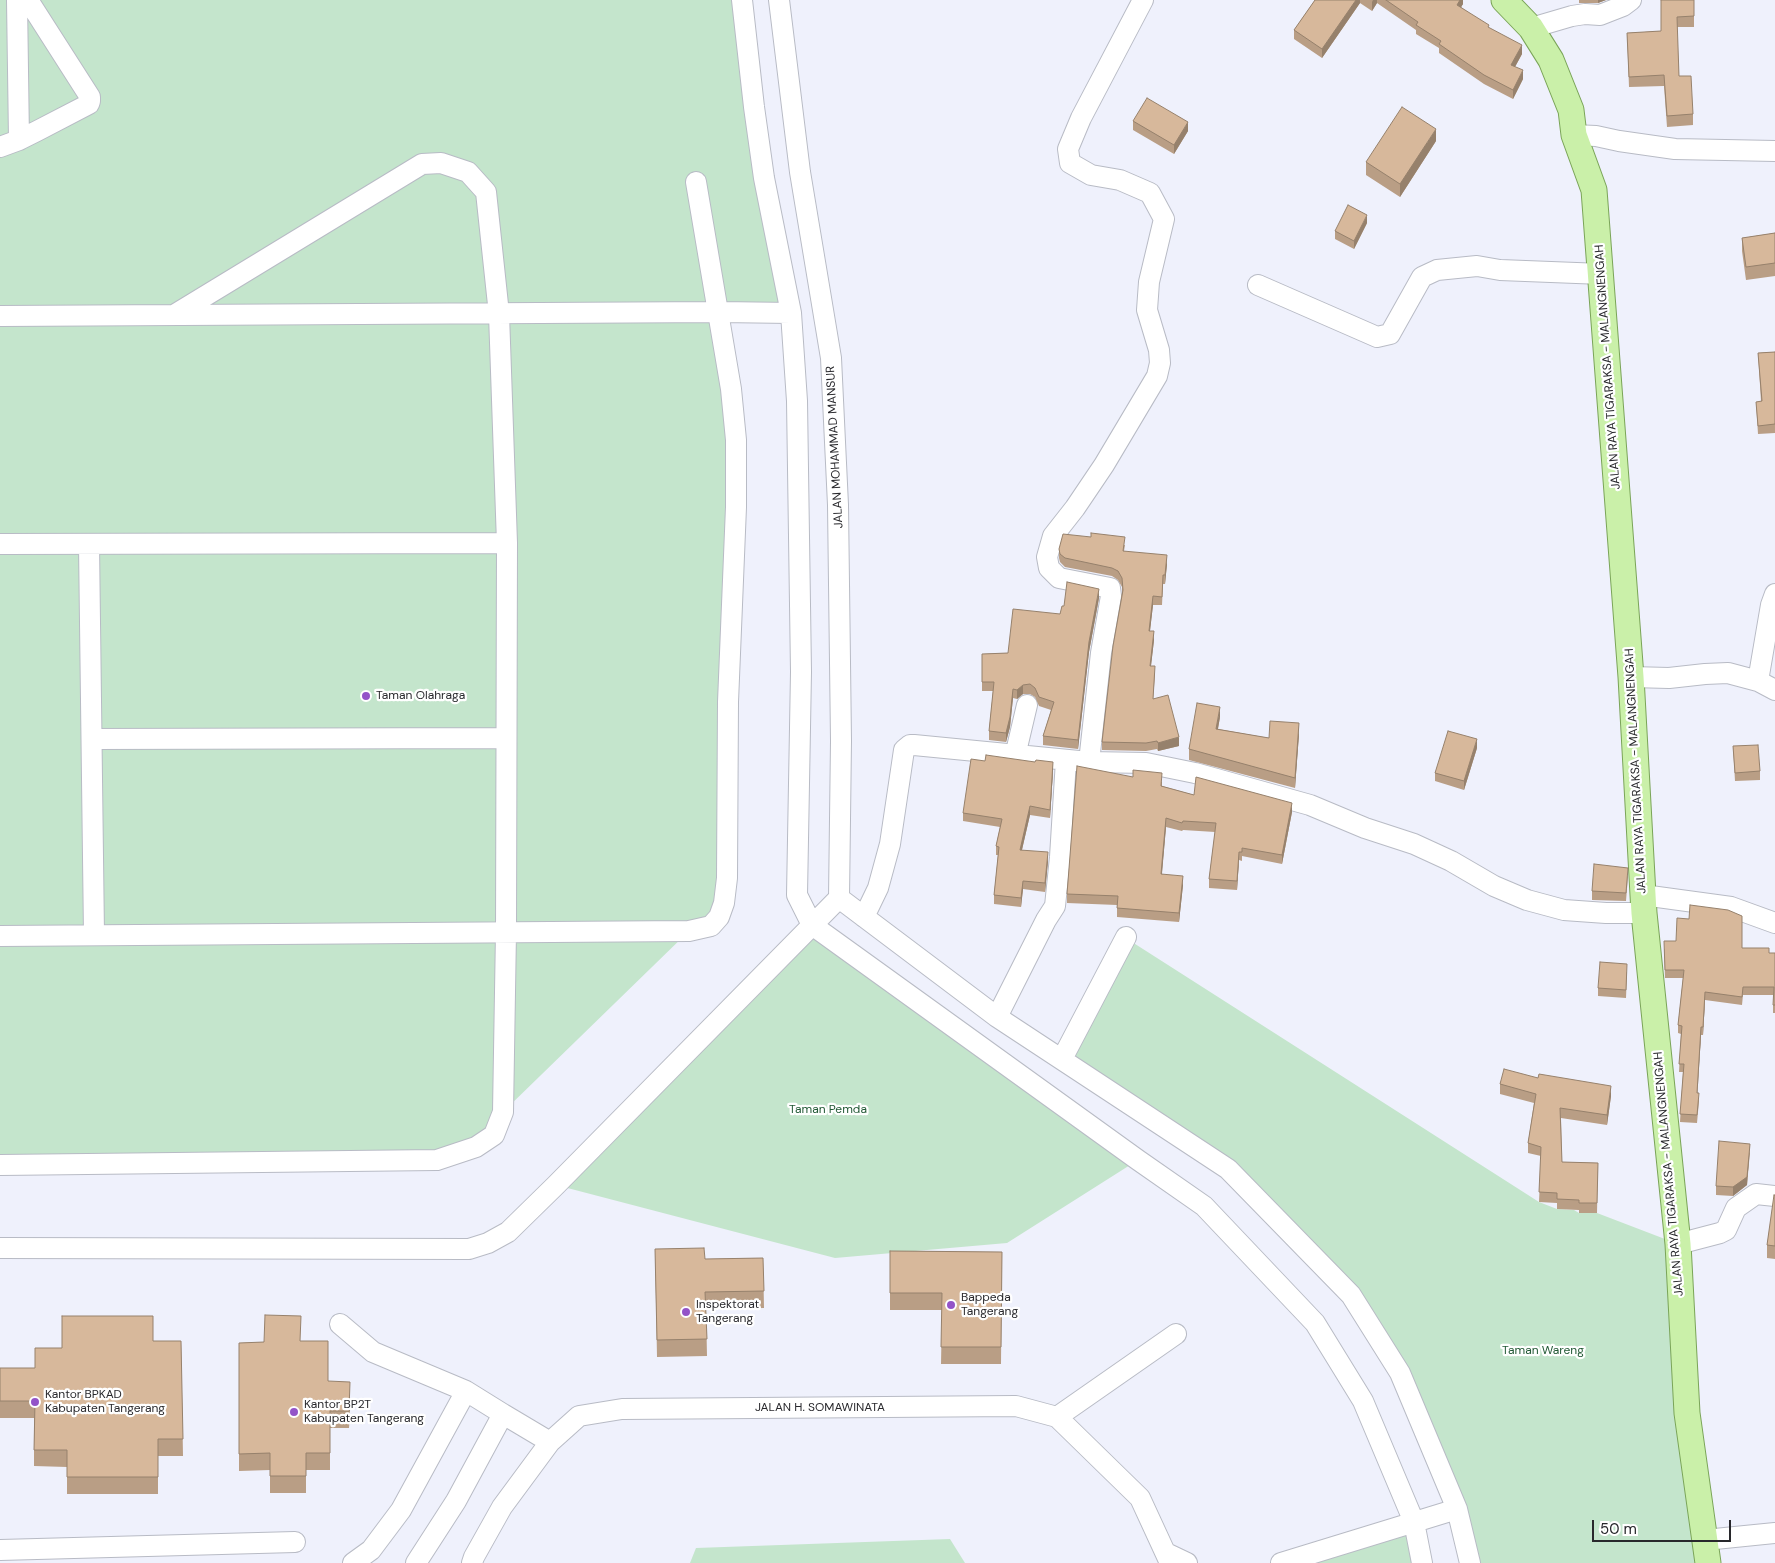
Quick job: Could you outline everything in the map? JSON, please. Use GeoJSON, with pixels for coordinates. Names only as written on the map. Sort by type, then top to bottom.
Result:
{"type":"FeatureCollection","features":[{"type":"Feature","properties":{"kind":"main road","name":"JALAN RAYA TIGARAKSA - MALANGNENGAH"},"geometry":{"type":"LineString","coordinates":[[1504,0],[1531,28],[1550,60],[1571,110],[1574,136],[1594,190],[1632,677],[1644,904],[1678,1244],[1687,1413],[1706,1552]]}},
{"type":"Feature","properties":{"kind":"street"},"geometry":{"type":"LineString","coordinates":[[17,0],[9,143],[89,104],[90,101],[90,97],[28,0]]}},
{"type":"Feature","properties":{"kind":"street"},"geometry":{"type":"LineString","coordinates":[[742,0],[764,178],[791,313],[797,401],[801,672],[797,895],[812,926],[1204,1206],[1315,1323],[1364,1401],[1414,1522],[1422,1563]]}},
{"type":"Feature","properties":{"kind":"street","name":"JALAN MOHAMMAD MANSUR"},"geometry":{"type":"LineString","coordinates":[[779,0],[800,172],[831,358],[838,505],[841,741],[839,898]]}},
{"type":"Feature","properties":{"kind":"street"},"geometry":{"type":"LineString","coordinates":[[1089,762],[1101,653],[1112,596],[1110,588],[1060,578],[1049,568],[1047,557],[1052,536],[1104,465],[1156,376],[1160,362],[1159,350],[1147,310],[1149,282],[1164,219],[1150,193],[1120,180],[1091,175],[1070,163],[1068,149],[1081,118],[1143,0]]}},
{"type":"Feature","properties":{"kind":"street"},"geometry":{"type":"LineString","coordinates":[[1531,28],[1572,16],[1585,14],[1600,15],[1624,6],[1631,0]]}},
{"type":"Feature","properties":{"kind":"street"},"geometry":{"type":"LineString","coordinates":[[1574,136],[1596,136],[1675,149],[1775,151]]}},
{"type":"Feature","properties":{"kind":"street"},"geometry":{"type":"LineString","coordinates":[[0,1165],[438,1160],[476,1147],[494,1135],[503,1112],[506,932],[507,543],[499,314],[486,192],[468,172],[441,163],[422,164],[174,315]]}},
{"type":"Feature","properties":{"kind":"street"},"geometry":{"type":"LineString","coordinates":[[0,936],[689,931],[711,926],[720,917],[727,878],[728,702],[736,507],[734,410],[720,312],[696,182]]}},
{"type":"Feature","properties":{"kind":"street"},"geometry":{"type":"LineString","coordinates":[[1258,285],[1378,337],[1390,334],[1422,277],[1437,270],[1476,266],[1500,270],[1602,274]]}},
{"type":"Feature","properties":{"kind":"street"},"geometry":{"type":"LineString","coordinates":[[0,316],[791,313]]}},
{"type":"Feature","properties":{"kind":"street"},"geometry":{"type":"LineString","coordinates":[[0,544],[507,543]]}},
{"type":"Feature","properties":{"kind":"street"},"geometry":{"type":"LineString","coordinates":[[89,544],[94,935]]}},
{"type":"Feature","properties":{"kind":"street"},"geometry":{"type":"LineString","coordinates":[[1632,677],[1669,678],[1728,673],[1766,685],[1770,605],[1775,594]]}},
{"type":"Feature","properties":{"kind":"street"},"geometry":{"type":"LineString","coordinates":[[1015,756],[1026,705]]}},
{"type":"Feature","properties":{"kind":"street"},"geometry":{"type":"LineString","coordinates":[[92,739],[506,738]]}},
{"type":"Feature","properties":{"kind":"street"},"geometry":{"type":"LineString","coordinates":[[864,917],[878,888],[890,844],[903,754],[906,747],[914,745],[1015,756],[1089,762],[1146,763],[1162,766],[1310,805],[1365,828],[1414,844],[1451,861],[1494,886],[1527,900],[1554,907],[1606,914],[1644,904],[1731,907],[1775,923]]}},
{"type":"Feature","properties":{"kind":"street"},"geometry":{"type":"LineString","coordinates":[[997,1017],[1055,906],[1066,760]]}},
{"type":"Feature","properties":{"kind":"street"},"geometry":{"type":"LineString","coordinates":[[0,1248],[469,1249],[488,1243],[508,1232],[556,1185],[839,898],[997,1017],[1228,1169],[1352,1295],[1400,1373],[1457,1509],[1470,1563]]}},
{"type":"Feature","properties":{"kind":"street"},"geometry":{"type":"LineString","coordinates":[[1062,1059],[1126,937]]}},
{"type":"Feature","properties":{"kind":"street"},"geometry":{"type":"LineString","coordinates":[[1678,1244],[1726,1230],[1736,1208],[1756,1194],[1775,1196]]}},
{"type":"Feature","properties":{"kind":"street"},"geometry":{"type":"LineString","coordinates":[[340,1324],[373,1352],[466,1391],[550,1442]]}},
{"type":"Feature","properties":{"kind":"street"},"geometry":{"type":"LineString","coordinates":[[1056,1417],[1176,1334]]}},
{"type":"Feature","properties":{"kind":"street"},"geometry":{"type":"LineString","coordinates":[[353,1563],[371,1550],[401,1510],[466,1391]]}},
{"type":"Feature","properties":{"kind":"street","name":"JALAN H. SOMAWINATA"},"geometry":{"type":"LineString","coordinates":[[472,1563],[502,1507],[550,1442],[579,1416],[622,1409],[1016,1406],[1056,1417],[1140,1498],[1168,1558]]}},
{"type":"Feature","properties":{"kind":"street"},"geometry":{"type":"LineString","coordinates":[[416,1563],[456,1501],[504,1414]]}},
{"type":"Feature","properties":{"kind":"street"},"geometry":{"type":"LineString","coordinates":[[1281,1563],[1457,1509]]}},
{"type":"Feature","properties":{"kind":"street"},"geometry":{"type":"LineString","coordinates":[[1706,1552],[1775,1533]]}},
{"type":"Feature","properties":{"kind":"street"},"geometry":{"type":"LineString","coordinates":[[0,1550],[213,1554],[294,1542]]}},
{"type":"Feature","properties":{"kind":"street"},"geometry":{"type":"LineString","coordinates":[[1168,1558],[1187,1563]]}},
{"type":"Feature","properties":{"kind":"green space","name":"Taman Olahraga"},"geometry":{"type":"Polygon","coordinates":[[[0,0],[742,0],[791,313],[720,312],[730,380],[721,911],[689,931],[503,1112],[494,1135],[437,1160],[0,1165],[0,0]]]}},
{"type":"Feature","properties":{"kind":"green space","name":"Taman Pemda"},"geometry":{"type":"Polygon","coordinates":[[[812,925],[1138,1160],[1007,1243],[835,1258],[556,1185],[812,925]]]}},
{"type":"Feature","properties":{"kind":"green space","name":"Taman Wareng"},"geometry":{"type":"Polygon","coordinates":[[[1132,942],[1539,1202],[1557,1209],[1574,1210],[1579,1213],[1597,1213],[1678,1244],[1708,1563],[1470,1563],[1457,1509],[1351,1295],[1228,1169],[1067,1062],[1132,942]]]}},
{"type":"Feature","properties":{"kind":"green space"},"geometry":{"type":"Polygon","coordinates":[[[1414,1522],[1422,1563],[1281,1563],[1414,1522]]]}},
{"type":"Feature","properties":{"kind":"green space"},"geometry":{"type":"Polygon","coordinates":[[[950,1539],[965,1563],[690,1563],[696,1548],[950,1539]]]}},
{"type":"Feature","properties":{"kind":"building"},"geometry":{"type":"Polygon","coordinates":[[[1315,0],[1356,0],[1322,49],[1294,30],[1315,0]]]}},
{"type":"Feature","properties":{"kind":"building"},"geometry":{"type":"Polygon","coordinates":[[[1386,0],[1460,0],[1457,5],[1489,25],[1488,27],[1522,45],[1511,65],[1523,70],[1513,90],[1484,75],[1439,44],[1441,41],[1416,25],[1418,22],[1386,0]]]}},
{"type":"Feature","properties":{"kind":"building"},"geometry":{"type":"Polygon","coordinates":[[[1661,0],[1694,0],[1694,16],[1677,17],[1679,76],[1691,76],[1693,114],[1667,116],[1664,75],[1629,77],[1627,33],[1661,31],[1661,0]]]}},
{"type":"Feature","properties":{"kind":"building"},"geometry":{"type":"Polygon","coordinates":[[[1147,98],[1188,122],[1174,145],[1133,121],[1147,98]]]}},
{"type":"Feature","properties":{"kind":"building"},"geometry":{"type":"Polygon","coordinates":[[[1402,107],[1436,129],[1400,184],[1366,162],[1402,107]]]}},
{"type":"Feature","properties":{"kind":"building"},"geometry":{"type":"Polygon","coordinates":[[[1348,205],[1367,215],[1354,241],[1335,231],[1348,205]]]}},
{"type":"Feature","properties":{"kind":"building"},"geometry":{"type":"Polygon","coordinates":[[[1775,233],[1775,263],[1746,267],[1742,238],[1775,233]]]}},
{"type":"Feature","properties":{"kind":"building"},"geometry":{"type":"Polygon","coordinates":[[[1775,352],[1775,424],[1758,426],[1756,402],[1762,401],[1758,353],[1775,352]]]}},
{"type":"Feature","properties":{"kind":"building"},"geometry":{"type":"Polygon","coordinates":[[[1091,533],[1125,537],[1123,551],[1167,555],[1165,575],[1163,575],[1162,597],[1153,596],[1149,631],[1154,631],[1150,666],[1155,666],[1153,699],[1168,695],[1179,737],[1158,743],[1157,741],[1146,743],[1102,742],[1113,646],[1123,590],[1122,578],[1118,571],[1112,568],[1065,558],[1060,554],[1059,549],[1063,534],[1091,537],[1091,533]]]}},
{"type":"Feature","properties":{"kind":"building"},"geometry":{"type":"Polygon","coordinates":[[[1067,582],[1099,589],[1089,642],[1078,740],[1043,736],[1054,702],[1039,697],[1035,688],[1030,684],[1023,685],[1017,690],[1013,689],[1006,733],[989,731],[994,682],[982,682],[982,654],[1008,653],[1013,609],[1060,614],[1062,606],[1064,606],[1067,582]]]}},
{"type":"Feature","properties":{"kind":"building"},"geometry":{"type":"Polygon","coordinates":[[[1197,703],[1220,707],[1216,729],[1269,738],[1270,721],[1299,723],[1295,778],[1189,749],[1197,703]]]}},
{"type":"Feature","properties":{"kind":"building"},"geometry":{"type":"Polygon","coordinates":[[[1448,731],[1477,739],[1464,781],[1435,773],[1448,731]]]}},
{"type":"Feature","properties":{"kind":"building"},"geometry":{"type":"Polygon","coordinates":[[[1758,745],[1760,771],[1735,773],[1733,746],[1758,745]]]}},
{"type":"Feature","properties":{"kind":"building"},"geometry":{"type":"Polygon","coordinates":[[[986,755],[1035,762],[1036,760],[1053,762],[1050,810],[1030,806],[1020,850],[1048,852],[1045,883],[1023,881],[1021,898],[994,895],[999,847],[996,846],[1002,819],[963,813],[971,759],[985,761],[986,755]]]}},
{"type":"Feature","properties":{"kind":"building"},"geometry":{"type":"Polygon","coordinates":[[[1077,766],[1133,777],[1133,770],[1162,773],[1161,786],[1194,795],[1196,777],[1292,803],[1282,855],[1242,848],[1242,852],[1239,852],[1237,881],[1209,879],[1216,823],[1183,821],[1182,823],[1166,818],[1161,874],[1183,876],[1179,913],[1117,908],[1118,896],[1067,894],[1077,766]]]}},
{"type":"Feature","properties":{"kind":"building"},"geometry":{"type":"Polygon","coordinates":[[[1594,864],[1628,868],[1626,893],[1592,891],[1594,864]]]}},
{"type":"Feature","properties":{"kind":"building"},"geometry":{"type":"Polygon","coordinates":[[[1690,905],[1728,910],[1742,916],[1742,948],[1769,948],[1769,953],[1775,953],[1775,1005],[1773,1005],[1774,987],[1743,987],[1742,997],[1705,992],[1703,1027],[1701,1027],[1697,1115],[1680,1114],[1684,1064],[1679,1064],[1682,1026],[1678,1025],[1684,970],[1665,970],[1664,941],[1676,941],[1677,918],[1689,919],[1690,905]]]}},
{"type":"Feature","properties":{"kind":"building"},"geometry":{"type":"Polygon","coordinates":[[[1600,962],[1627,964],[1626,990],[1598,988],[1600,962]]]}},
{"type":"Feature","properties":{"kind":"building"},"geometry":{"type":"Polygon","coordinates":[[[1504,1069],[1538,1078],[1539,1074],[1611,1086],[1607,1115],[1560,1108],[1562,1162],[1598,1163],[1597,1203],[1579,1203],[1579,1200],[1557,1199],[1557,1193],[1539,1192],[1541,1147],[1528,1143],[1536,1094],[1500,1084],[1504,1069]]]}},
{"type":"Feature","properties":{"kind":"building"},"geometry":{"type":"Polygon","coordinates":[[[1719,1141],[1750,1144],[1747,1177],[1733,1187],[1716,1186],[1719,1141]]]}},
{"type":"Feature","properties":{"kind":"building"},"geometry":{"type":"Polygon","coordinates":[[[1775,1195],[1775,1246],[1767,1245],[1775,1195]]]}},
{"type":"Feature","properties":{"kind":"building"},"geometry":{"type":"Polygon","coordinates":[[[704,1248],[705,1259],[763,1258],[764,1291],[705,1292],[707,1339],[657,1340],[655,1249],[704,1248]]]}},
{"type":"Feature","properties":{"kind":"building"},"geometry":{"type":"Polygon","coordinates":[[[890,1251],[1002,1252],[1001,1347],[941,1347],[942,1293],[890,1293],[890,1251]]]}},
{"type":"Feature","properties":{"kind":"building"},"geometry":{"type":"Polygon","coordinates":[[[265,1315],[301,1316],[300,1341],[328,1341],[328,1381],[350,1382],[349,1411],[330,1411],[330,1453],[306,1453],[306,1476],[270,1476],[270,1453],[239,1454],[239,1343],[264,1342],[265,1315]]]}},
{"type":"Feature","properties":{"kind":"building"},"geometry":{"type":"Polygon","coordinates":[[[62,1316],[153,1316],[153,1341],[181,1341],[183,1439],[158,1439],[158,1477],[67,1477],[67,1450],[34,1450],[35,1401],[0,1401],[0,1368],[35,1368],[35,1348],[62,1348],[62,1316]]]}},
{"type":"Feature","properties":{"kind":"place","name":"Taman Olahraga"},"geometry":{"type":"Point","coordinates":[366,696]}},
{"type":"Feature","properties":{"kind":"place","name":"Bappeda Tangerang"},"geometry":{"type":"Point","coordinates":[951,1305]}},
{"type":"Feature","properties":{"kind":"place","name":"Inspektorat Tangerang"},"geometry":{"type":"Point","coordinates":[686,1312]}},
{"type":"Feature","properties":{"kind":"place","name":"Kantor BPKAD Kabupaten Tangerang"},"geometry":{"type":"Point","coordinates":[35,1402]}},
{"type":"Feature","properties":{"kind":"place","name":"Kantor BP2T Kabupaten Tangerang"},"geometry":{"type":"Point","coordinates":[294,1412]}}]}
